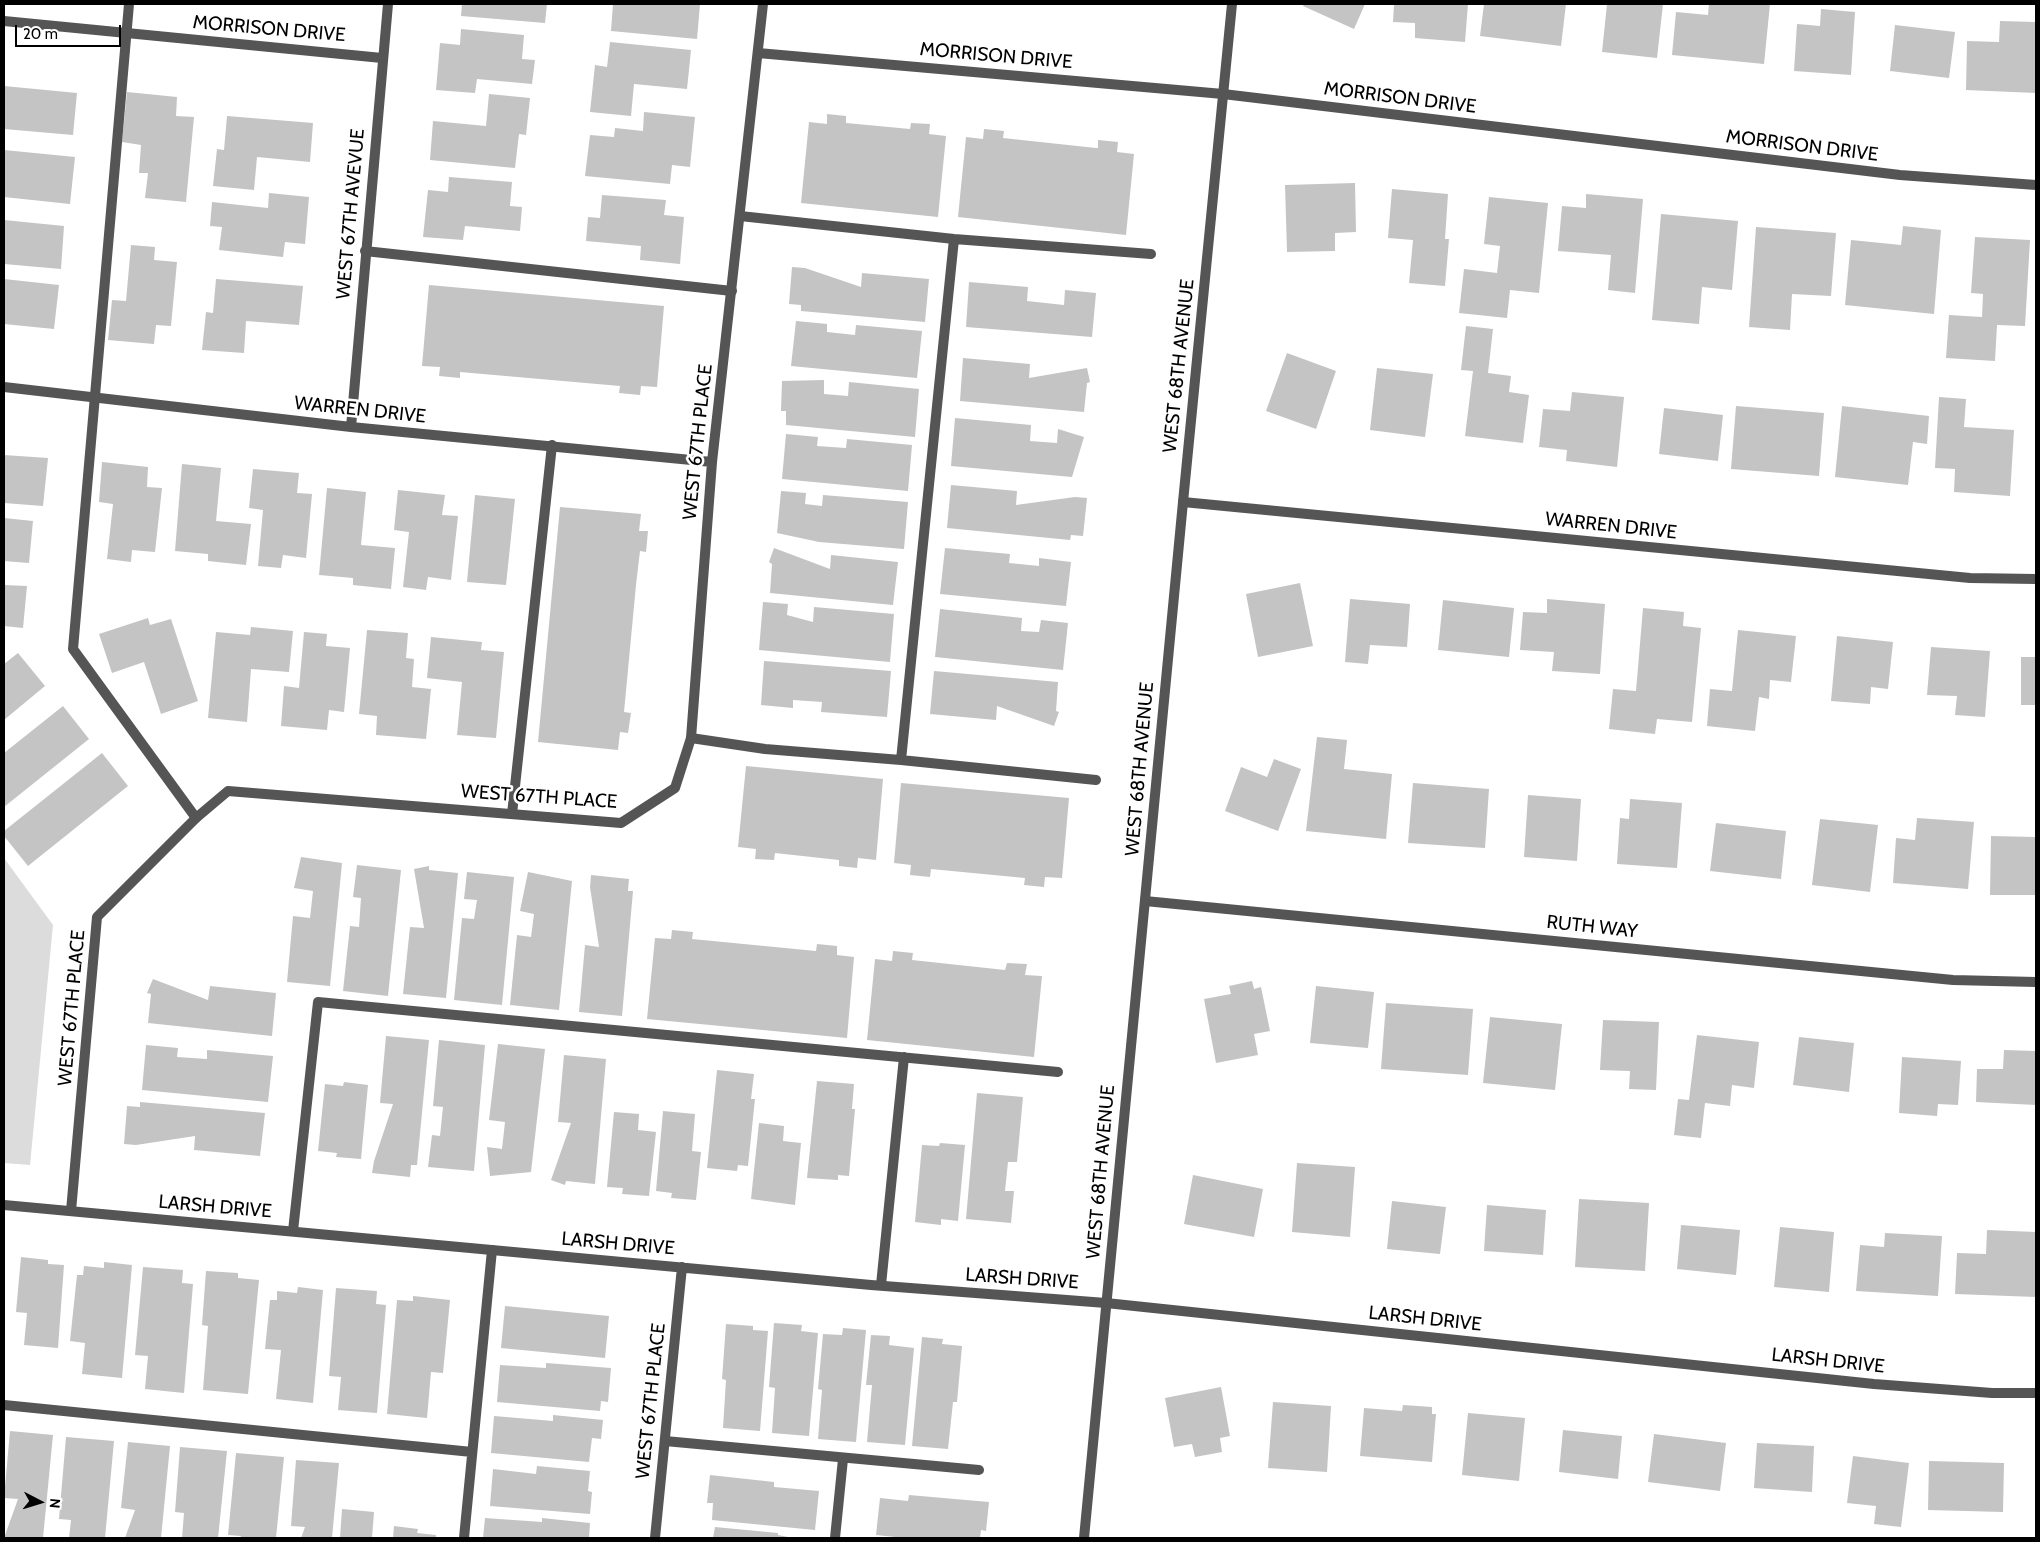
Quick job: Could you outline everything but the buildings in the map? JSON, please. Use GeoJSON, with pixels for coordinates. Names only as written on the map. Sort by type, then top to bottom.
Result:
{"type":"FeatureCollection","features":[{"type":"Feature","properties":{"kind":"street"},"geometry":{"type":"LineString","coordinates":[[129,4],[73,649],[196,818]]}},
{"type":"Feature","properties":{"kind":"street","name":"WEST 67TH AVEVUE"},"geometry":{"type":"LineString","coordinates":[[351,427],[388,4]]}},
{"type":"Feature","properties":{"kind":"street","name":"WEST 67TH PLACE"},"geometry":{"type":"LineString","coordinates":[[71,1211],[97,917],[196,818],[228,792],[621,823],[675,788],[691,738],[712,462],[763,4]]}},
{"type":"Feature","properties":{"kind":"street","name":"WEST 68TH AVENUE"},"geometry":{"type":"LineString","coordinates":[[1084,1538],[1232,4]]}},
{"type":"Feature","properties":{"kind":"street","name":"MORRISON DRIVE"},"geometry":{"type":"LineString","coordinates":[[4,21],[382,58]]}},
{"type":"Feature","properties":{"kind":"street","name":"MORRISON DRIVE"},"geometry":{"type":"LineString","coordinates":[[758,53],[1223,94],[1900,175],[2036,185]]}},
{"type":"Feature","properties":{"kind":"street"},"geometry":{"type":"LineString","coordinates":[[740,216],[954,238],[1151,254]]}},
{"type":"Feature","properties":{"kind":"street"},"geometry":{"type":"LineString","coordinates":[[901,760],[954,238]]}},
{"type":"Feature","properties":{"kind":"street"},"geometry":{"type":"LineString","coordinates":[[366,251],[732,291]]}},
{"type":"Feature","properties":{"kind":"street","name":"WARREN DRIVE"},"geometry":{"type":"LineString","coordinates":[[4,387],[351,427],[712,462]]}},
{"type":"Feature","properties":{"kind":"street"},"geometry":{"type":"LineString","coordinates":[[512,814],[552,445]]}},
{"type":"Feature","properties":{"kind":"street","name":"WARREN DRIVE"},"geometry":{"type":"LineString","coordinates":[[1183,502],[1970,578],[2036,580]]}},
{"type":"Feature","properties":{"kind":"street"},"geometry":{"type":"LineString","coordinates":[[691,738],[765,749],[901,760],[1096,780]]}},
{"type":"Feature","properties":{"kind":"street","name":"RUTH WAY"},"geometry":{"type":"LineString","coordinates":[[1145,901],[1953,980],[2036,982]]}},
{"type":"Feature","properties":{"kind":"street"},"geometry":{"type":"LineString","coordinates":[[293,1231],[318,1002],[1058,1072]]}},
{"type":"Feature","properties":{"kind":"street"},"geometry":{"type":"LineString","coordinates":[[880,1285],[904,1057]]}},
{"type":"Feature","properties":{"kind":"street","name":"LARSH DRIVE"},"geometry":{"type":"LineString","coordinates":[[4,1205],[880,1285],[1106,1303],[1874,1384],[1992,1393],[2036,1393]]}},
{"type":"Feature","properties":{"kind":"street"},"geometry":{"type":"LineString","coordinates":[[464,1538],[492,1250]]}},
{"type":"Feature","properties":{"kind":"street","name":"WEST 67TH PLACE"},"geometry":{"type":"LineString","coordinates":[[655,1538],[682,1267]]}},
{"type":"Feature","properties":{"kind":"street"},"geometry":{"type":"LineString","coordinates":[[4,1406],[472,1452]]}},
{"type":"Feature","properties":{"kind":"street"},"geometry":{"type":"LineString","coordinates":[[665,1441],[843,1459],[979,1470]]}},
{"type":"Feature","properties":{"kind":"street"},"geometry":{"type":"LineString","coordinates":[[835,1538],[843,1459]]}},
{"type":"Feature","properties":{"kind":"shaded area"},"geometry":{"type":"Polygon","coordinates":[[[4,858],[53,925],[30,1165],[4,1163],[4,858]]]}}]}
